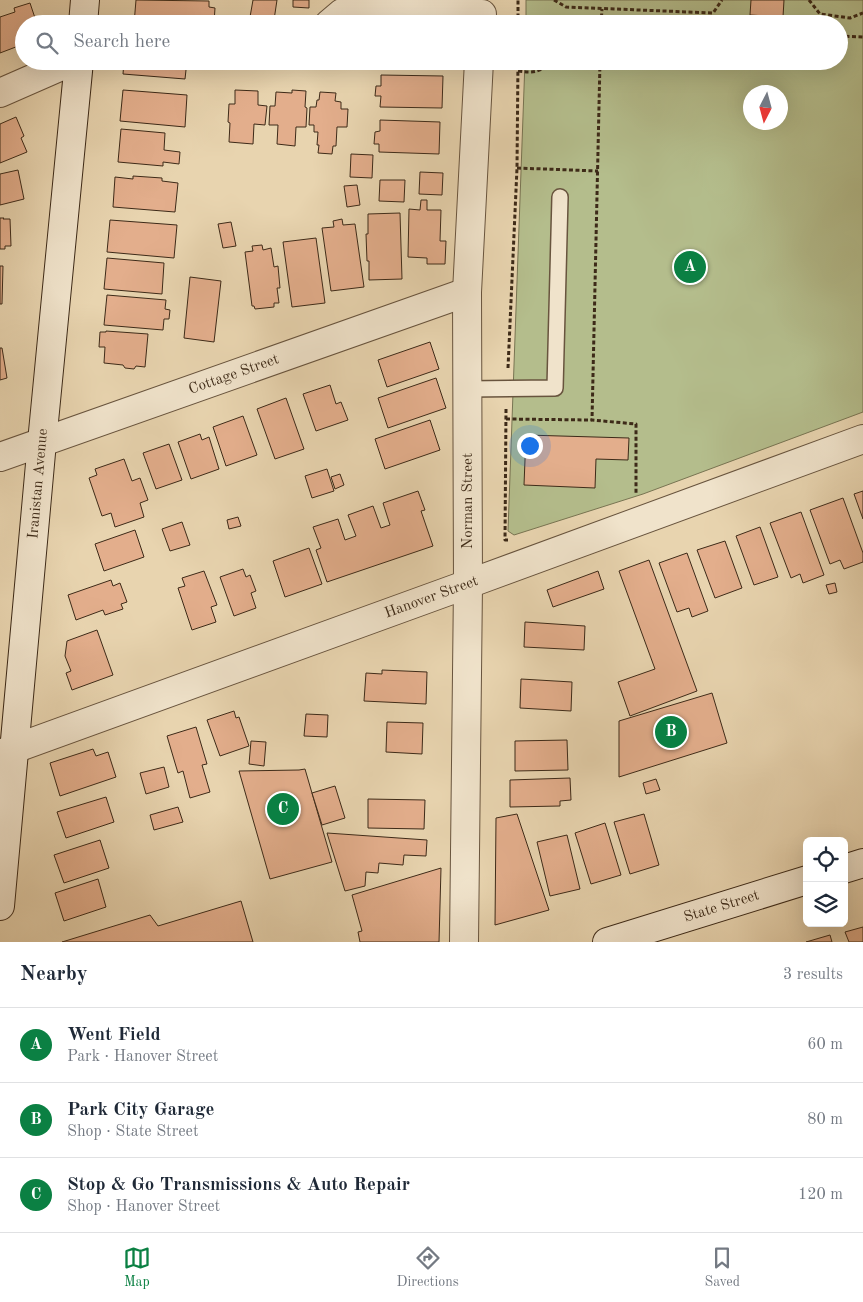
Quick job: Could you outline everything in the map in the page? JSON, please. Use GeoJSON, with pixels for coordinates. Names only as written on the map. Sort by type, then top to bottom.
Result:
{"type":"FeatureCollection","features":[{"type":"Feature","properties":{"kind":"street"},"geometry":{"type":"LineString","coordinates":[[84,15],[85,0]]}},
{"type":"Feature","properties":{"kind":"street"},"geometry":{"type":"LineString","coordinates":[[340,15],[342,13],[482,13]]}},
{"type":"Feature","properties":{"kind":"street"},"geometry":{"type":"LineString","coordinates":[[0,92],[52,70]]}},
{"type":"Feature","properties":{"kind":"street","name":"Iranistan Avenue"},"geometry":{"type":"LineString","coordinates":[[0,906],[7,752],[42,442],[78,70]]}},
{"type":"Feature","properties":{"kind":"street","name":"Norman Street"},"geometry":{"type":"LineString","coordinates":[[464,942],[468,584],[467,292],[479,70]]}},
{"type":"Feature","properties":{"kind":"street","name":"Cottage Street"},"geometry":{"type":"LineString","coordinates":[[0,457],[467,292]]}},
{"type":"Feature","properties":{"kind":"street","name":"Hanover Street"},"geometry":{"type":"LineString","coordinates":[[7,752],[863,439]]}},
{"type":"Feature","properties":{"kind":"street"},"geometry":{"type":"LineString","coordinates":[[848,867],[863,863]]}},
{"type":"Feature","properties":{"kind":"street","name":"State Street"},"geometry":{"type":"LineString","coordinates":[[607,942],[803,881]]}},
{"type":"Feature","properties":{"kind":"lane"},"geometry":{"type":"LineString","coordinates":[[467,388],[555,388],[560,197]]}},
{"type":"Feature","properties":{"kind":"path"},"geometry":{"type":"LineString","coordinates":[[518,0],[518,15]]}},
{"type":"Feature","properties":{"kind":"path"},"geometry":{"type":"LineString","coordinates":[[554,0],[566,6],[713,13],[722,0]]}},
{"type":"Feature","properties":{"kind":"path"},"geometry":{"type":"LineString","coordinates":[[809,0],[820,14],[828,15]]}},
{"type":"Feature","properties":{"kind":"path"},"geometry":{"type":"LineString","coordinates":[[602,8],[602,15]]}},
{"type":"Feature","properties":{"kind":"path"},"geometry":{"type":"LineString","coordinates":[[848,18],[863,13]]}},
{"type":"Feature","properties":{"kind":"path"},"geometry":{"type":"LineString","coordinates":[[848,36],[863,37]]}},
{"type":"Feature","properties":{"kind":"path"},"geometry":{"type":"LineString","coordinates":[[515,538],[505,540],[506,418],[517,168],[518,71],[532,73],[543,70]]}},
{"type":"Feature","properties":{"kind":"path"},"geometry":{"type":"LineString","coordinates":[[592,420],[600,70]]}},
{"type":"Feature","properties":{"kind":"path"},"geometry":{"type":"LineString","coordinates":[[517,168],[598,171]]}},
{"type":"Feature","properties":{"kind":"path"},"geometry":{"type":"LineString","coordinates":[[506,418],[592,420],[636,424],[636,499]]}},
{"type":"Feature","properties":{"kind":"green space"},"geometry":{"type":"Polygon","coordinates":[[[526,0],[863,0],[863,412],[643,494],[514,535],[508,531],[525,70],[848,70],[848,15],[526,15],[526,0]]]}},
{"type":"Feature","properties":{"kind":"building"},"geometry":{"type":"Polygon","coordinates":[[[136,0],[209,1],[209,7],[215,8],[215,15],[135,15],[136,0]]]}},
{"type":"Feature","properties":{"kind":"building"},"geometry":{"type":"Polygon","coordinates":[[[253,0],[277,0],[275,15],[250,15],[253,0]]]}},
{"type":"Feature","properties":{"kind":"building"},"geometry":{"type":"Polygon","coordinates":[[[293,0],[309,0],[309,8],[293,7],[293,0]]]}},
{"type":"Feature","properties":{"kind":"building"},"geometry":{"type":"Polygon","coordinates":[[[751,0],[784,0],[783,15],[750,15],[751,0]]]}},
{"type":"Feature","properties":{"kind":"building"},"geometry":{"type":"Polygon","coordinates":[[[30,3],[34,15],[15,15],[15,47],[0,53],[0,17],[15,12],[14,8],[30,3]]]}},
{"type":"Feature","properties":{"kind":"building"},"geometry":{"type":"Polygon","coordinates":[[[123,70],[186,70],[185,79],[123,74],[123,70]]]}},
{"type":"Feature","properties":{"kind":"building"},"geometry":{"type":"Polygon","coordinates":[[[381,75],[443,76],[442,108],[380,107],[381,96],[375,96],[376,86],[381,86],[381,75]]]}},
{"type":"Feature","properties":{"kind":"building"},"geometry":{"type":"Polygon","coordinates":[[[123,90],[187,95],[185,127],[120,121],[123,90]]]}},
{"type":"Feature","properties":{"kind":"building"},"geometry":{"type":"Polygon","coordinates":[[[235,90],[258,91],[258,105],[267,106],[265,125],[254,124],[253,144],[229,142],[229,104],[235,104],[235,90]]]}},
{"type":"Feature","properties":{"kind":"building"},"geometry":{"type":"Polygon","coordinates":[[[292,90],[306,91],[305,107],[307,108],[306,127],[296,127],[295,146],[277,144],[278,125],[269,125],[270,106],[275,106],[276,92],[292,93],[292,90]]]}},
{"type":"Feature","properties":{"kind":"building"},"geometry":{"type":"Polygon","coordinates":[[[320,92],[336,93],[335,101],[341,102],[341,109],[348,109],[347,127],[337,127],[336,146],[333,146],[332,154],[318,153],[318,132],[314,132],[314,125],[309,125],[310,107],[316,107],[320,92]]]}},
{"type":"Feature","properties":{"kind":"building"},"geometry":{"type":"Polygon","coordinates":[[[16,117],[24,136],[21,138],[27,152],[0,163],[0,124],[16,117]]]}},
{"type":"Feature","properties":{"kind":"building"},"geometry":{"type":"Polygon","coordinates":[[[380,120],[440,122],[439,154],[379,152],[379,144],[374,144],[375,132],[380,131],[380,120]]]}},
{"type":"Feature","properties":{"kind":"building"},"geometry":{"type":"Polygon","coordinates":[[[121,129],[165,133],[164,150],[180,152],[179,164],[163,162],[163,166],[118,162],[121,129]]]}},
{"type":"Feature","properties":{"kind":"building"},"geometry":{"type":"Polygon","coordinates":[[[351,154],[373,155],[372,178],[350,177],[351,154]]]}},
{"type":"Feature","properties":{"kind":"building"},"geometry":{"type":"Polygon","coordinates":[[[18,170],[24,199],[0,205],[0,174],[18,170]]]}},
{"type":"Feature","properties":{"kind":"building"},"geometry":{"type":"Polygon","coordinates":[[[420,172],[443,173],[442,195],[419,194],[420,172]]]}},
{"type":"Feature","properties":{"kind":"building"},"geometry":{"type":"Polygon","coordinates":[[[133,176],[162,178],[162,181],[178,183],[175,212],[113,207],[115,177],[133,179],[133,176]]]}},
{"type":"Feature","properties":{"kind":"building"},"geometry":{"type":"Polygon","coordinates":[[[380,180],[405,180],[404,202],[379,201],[380,180]]]}},
{"type":"Feature","properties":{"kind":"building"},"geometry":{"type":"Polygon","coordinates":[[[357,185],[360,205],[347,207],[344,186],[357,185]]]}},
{"type":"Feature","properties":{"kind":"building"},"geometry":{"type":"Polygon","coordinates":[[[421,200],[427,200],[427,210],[441,210],[440,241],[446,241],[445,264],[427,264],[427,258],[408,257],[409,209],[420,210],[421,200]]]}},
{"type":"Feature","properties":{"kind":"building"},"geometry":{"type":"Polygon","coordinates":[[[400,213],[402,279],[369,280],[366,234],[368,234],[368,214],[400,213]]]}},
{"type":"Feature","properties":{"kind":"building"},"geometry":{"type":"Polygon","coordinates":[[[0,218],[10,219],[11,246],[5,246],[5,249],[0,249],[0,218]]]}},
{"type":"Feature","properties":{"kind":"building"},"geometry":{"type":"Polygon","coordinates":[[[342,219],[343,225],[355,224],[364,287],[331,291],[322,228],[334,227],[333,221],[342,219]]]}},
{"type":"Feature","properties":{"kind":"building"},"geometry":{"type":"Polygon","coordinates":[[[110,220],[177,225],[174,258],[107,252],[110,220]]]}},
{"type":"Feature","properties":{"kind":"building"},"geometry":{"type":"Polygon","coordinates":[[[231,222],[236,246],[223,248],[218,224],[231,222]]]}},
{"type":"Feature","properties":{"kind":"building"},"geometry":{"type":"Polygon","coordinates":[[[316,238],[325,303],[292,307],[283,242],[316,238]]]}},
{"type":"Feature","properties":{"kind":"building"},"geometry":{"type":"Polygon","coordinates":[[[262,245],[263,250],[271,248],[274,267],[278,266],[280,288],[277,288],[279,303],[274,303],[274,307],[255,309],[252,306],[245,252],[253,251],[252,246],[262,245]]]}},
{"type":"Feature","properties":{"kind":"building"},"geometry":{"type":"Polygon","coordinates":[[[107,258],[164,263],[162,294],[104,289],[107,258]]]}},
{"type":"Feature","properties":{"kind":"building"},"geometry":{"type":"Polygon","coordinates":[[[0,266],[3,266],[2,304],[0,304],[0,266]]]}},
{"type":"Feature","properties":{"kind":"building"},"geometry":{"type":"Polygon","coordinates":[[[190,277],[221,281],[214,342],[184,338],[190,277]]]}},
{"type":"Feature","properties":{"kind":"building"},"geometry":{"type":"Polygon","coordinates":[[[107,295],[166,300],[165,309],[170,310],[169,319],[164,319],[163,330],[104,325],[107,295]]]}},
{"type":"Feature","properties":{"kind":"building"},"geometry":{"type":"Polygon","coordinates":[[[100,332],[148,334],[145,367],[136,366],[134,369],[125,368],[123,365],[104,363],[105,347],[99,347],[100,332]]]}},
{"type":"Feature","properties":{"kind":"building"},"geometry":{"type":"Polygon","coordinates":[[[430,342],[439,369],[387,387],[378,360],[430,342]]]}},
{"type":"Feature","properties":{"kind":"building"},"geometry":{"type":"Polygon","coordinates":[[[0,348],[2,348],[7,378],[0,380],[0,348]]]}},
{"type":"Feature","properties":{"kind":"building"},"geometry":{"type":"Polygon","coordinates":[[[436,378],[446,408],[388,428],[378,398],[436,378]]]}},
{"type":"Feature","properties":{"kind":"building"},"geometry":{"type":"Polygon","coordinates":[[[330,385],[336,404],[341,402],[348,420],[316,431],[303,394],[330,385]]]}},
{"type":"Feature","properties":{"kind":"building"},"geometry":{"type":"Polygon","coordinates":[[[286,398],[304,449],[275,459],[257,409],[286,398]]]}},
{"type":"Feature","properties":{"kind":"building"},"geometry":{"type":"Polygon","coordinates":[[[243,416],[257,455],[226,466],[213,427],[243,416]]]}},
{"type":"Feature","properties":{"kind":"building"},"geometry":{"type":"Polygon","coordinates":[[[430,420],[440,450],[385,469],[375,439],[430,420]]]}},
{"type":"Feature","properties":{"kind":"building"},"geometry":{"type":"Polygon","coordinates":[[[200,434],[202,440],[209,437],[219,469],[191,479],[178,442],[200,434]]]}},
{"type":"Feature","properties":{"kind":"building"},"geometry":{"type":"Polygon","coordinates":[[[526,435],[629,438],[628,460],[596,459],[595,488],[524,485],[526,435]]]}},
{"type":"Feature","properties":{"kind":"building"},"geometry":{"type":"Polygon","coordinates":[[[169,444],[182,480],[156,489],[143,453],[169,444]]]}},
{"type":"Feature","properties":{"kind":"building"},"geometry":{"type":"Polygon","coordinates":[[[124,459],[132,481],[140,478],[148,500],[140,503],[144,517],[115,527],[111,513],[102,516],[89,478],[97,475],[95,469],[124,459]]]}},
{"type":"Feature","properties":{"kind":"building"},"geometry":{"type":"Polygon","coordinates":[[[327,469],[334,491],[312,498],[305,476],[327,469]]]}},
{"type":"Feature","properties":{"kind":"building"},"geometry":{"type":"Polygon","coordinates":[[[340,474],[344,485],[335,489],[331,477],[340,474]]]}},
{"type":"Feature","properties":{"kind":"building"},"geometry":{"type":"Polygon","coordinates":[[[418,491],[425,510],[421,511],[433,546],[327,582],[316,550],[321,548],[313,527],[338,519],[345,540],[356,536],[348,515],[373,506],[381,528],[390,525],[383,503],[418,491]]]}},
{"type":"Feature","properties":{"kind":"building"},"geometry":{"type":"Polygon","coordinates":[[[863,491],[863,519],[854,494],[863,491]]]}},
{"type":"Feature","properties":{"kind":"building"},"geometry":{"type":"Polygon","coordinates":[[[843,498],[863,553],[863,562],[844,569],[840,560],[830,564],[810,510],[843,498]]]}},
{"type":"Feature","properties":{"kind":"building"},"geometry":{"type":"Polygon","coordinates":[[[801,512],[824,575],[803,583],[800,574],[791,578],[770,523],[801,512]]]}},
{"type":"Feature","properties":{"kind":"building"},"geometry":{"type":"Polygon","coordinates":[[[238,517],[241,526],[229,529],[227,520],[238,517]]]}},
{"type":"Feature","properties":{"kind":"building"},"geometry":{"type":"Polygon","coordinates":[[[182,522],[190,545],[170,551],[162,529],[182,522]]]}},
{"type":"Feature","properties":{"kind":"building"},"geometry":{"type":"Polygon","coordinates":[[[760,527],[778,577],[754,585],[736,536],[760,527]]]}},
{"type":"Feature","properties":{"kind":"building"},"geometry":{"type":"Polygon","coordinates":[[[135,530],[144,557],[104,571],[95,544],[135,530]]]}},
{"type":"Feature","properties":{"kind":"building"},"geometry":{"type":"Polygon","coordinates":[[[725,541],[742,588],[715,598],[697,550],[725,541]]]}},
{"type":"Feature","properties":{"kind":"building"},"geometry":{"type":"Polygon","coordinates":[[[309,548],[322,584],[285,597],[273,561],[309,548]]]}},
{"type":"Feature","properties":{"kind":"building"},"geometry":{"type":"Polygon","coordinates":[[[687,553],[708,611],[692,617],[689,608],[677,612],[659,563],[687,553]]]}},
{"type":"Feature","properties":{"kind":"building"},"geometry":{"type":"Polygon","coordinates":[[[649,560],[697,691],[630,716],[618,682],[655,669],[619,571],[649,560]]]}},
{"type":"Feature","properties":{"kind":"building"},"geometry":{"type":"Polygon","coordinates":[[[243,569],[246,577],[250,575],[256,591],[251,593],[256,608],[234,616],[220,577],[243,569]]]}},
{"type":"Feature","properties":{"kind":"building"},"geometry":{"type":"Polygon","coordinates":[[[204,571],[217,605],[211,607],[216,622],[192,630],[178,588],[185,586],[182,578],[204,571]]]}},
{"type":"Feature","properties":{"kind":"building"},"geometry":{"type":"Polygon","coordinates":[[[598,571],[604,589],[553,607],[547,590],[598,571]]]}},
{"type":"Feature","properties":{"kind":"building"},"geometry":{"type":"Polygon","coordinates":[[[111,580],[113,586],[120,583],[127,602],[121,604],[123,609],[105,615],[103,610],[76,620],[68,595],[111,580]]]}},
{"type":"Feature","properties":{"kind":"building"},"geometry":{"type":"Polygon","coordinates":[[[835,583],[837,592],[829,594],[826,585],[835,583]]]}},
{"type":"Feature","properties":{"kind":"building"},"geometry":{"type":"Polygon","coordinates":[[[525,622],[585,626],[584,650],[524,647],[525,622]]]}},
{"type":"Feature","properties":{"kind":"building"},"geometry":{"type":"Polygon","coordinates":[[[97,630],[113,675],[72,690],[66,673],[71,671],[65,656],[67,641],[97,630]]]}},
{"type":"Feature","properties":{"kind":"building"},"geometry":{"type":"Polygon","coordinates":[[[382,670],[427,672],[426,704],[364,701],[366,673],[382,674],[382,670]]]}},
{"type":"Feature","properties":{"kind":"building"},"geometry":{"type":"Polygon","coordinates":[[[521,679],[572,682],[571,711],[520,708],[521,679]]]}},
{"type":"Feature","properties":{"kind":"building"},"geometry":{"type":"Polygon","coordinates":[[[712,693],[727,743],[619,777],[619,721],[712,693]]]}},
{"type":"Feature","properties":{"kind":"building"},"geometry":{"type":"Polygon","coordinates":[[[234,711],[236,718],[239,717],[249,746],[220,756],[207,720],[234,711]]]}},
{"type":"Feature","properties":{"kind":"building"},"geometry":{"type":"Polygon","coordinates":[[[306,714],[328,715],[327,737],[304,736],[306,714]]]}},
{"type":"Feature","properties":{"kind":"building"},"geometry":{"type":"Polygon","coordinates":[[[387,722],[423,723],[422,754],[386,752],[387,722]]]}},
{"type":"Feature","properties":{"kind":"building"},"geometry":{"type":"Polygon","coordinates":[[[196,727],[207,764],[202,765],[210,792],[190,798],[183,771],[178,773],[167,736],[196,727]]]}},
{"type":"Feature","properties":{"kind":"building"},"geometry":{"type":"Polygon","coordinates":[[[567,740],[568,770],[515,771],[515,741],[567,740]]]}},
{"type":"Feature","properties":{"kind":"building"},"geometry":{"type":"Polygon","coordinates":[[[251,741],[266,742],[264,766],[249,764],[251,741]]]}},
{"type":"Feature","properties":{"kind":"building"},"geometry":{"type":"Polygon","coordinates":[[[93,749],[96,756],[108,752],[116,777],[60,796],[50,763],[93,749]]]}},
{"type":"Feature","properties":{"kind":"building"},"geometry":{"type":"Polygon","coordinates":[[[164,767],[169,787],[146,794],[140,773],[164,767]]]}},
{"type":"Feature","properties":{"kind":"building"},"geometry":{"type":"Polygon","coordinates":[[[305,769],[332,862],[270,879],[239,771],[305,769]]]}},
{"type":"Feature","properties":{"kind":"building"},"geometry":{"type":"Polygon","coordinates":[[[570,778],[571,800],[560,801],[560,806],[510,807],[510,780],[570,778]]]}},
{"type":"Feature","properties":{"kind":"building"},"geometry":{"type":"Polygon","coordinates":[[[656,779],[660,790],[646,794],[643,783],[656,779]]]}},
{"type":"Feature","properties":{"kind":"building"},"geometry":{"type":"Polygon","coordinates":[[[335,786],[345,818],[322,825],[312,793],[335,786]]]}},
{"type":"Feature","properties":{"kind":"building"},"geometry":{"type":"Polygon","coordinates":[[[106,797],[114,822],[66,838],[57,812],[106,797]]]}},
{"type":"Feature","properties":{"kind":"building"},"geometry":{"type":"Polygon","coordinates":[[[368,799],[425,800],[424,829],[368,828],[368,799]]]}},
{"type":"Feature","properties":{"kind":"building"},"geometry":{"type":"Polygon","coordinates":[[[178,807],[183,822],[154,830],[150,815],[178,807]]]}},
{"type":"Feature","properties":{"kind":"building"},"geometry":{"type":"Polygon","coordinates":[[[517,814],[549,910],[495,925],[496,818],[517,814]]]}},
{"type":"Feature","properties":{"kind":"building"},"geometry":{"type":"Polygon","coordinates":[[[644,814],[659,865],[630,874],[614,822],[644,814]]]}},
{"type":"Feature","properties":{"kind":"building"},"geometry":{"type":"Polygon","coordinates":[[[605,823],[621,875],[591,884],[575,833],[605,823]]]}},
{"type":"Feature","properties":{"kind":"building"},"geometry":{"type":"Polygon","coordinates":[[[327,833],[427,840],[426,856],[404,855],[403,865],[379,863],[378,873],[366,872],[365,886],[345,891],[327,833]]]}},
{"type":"Feature","properties":{"kind":"building"},"geometry":{"type":"Polygon","coordinates":[[[567,835],[580,889],[550,896],[537,842],[567,835]]]}},
{"type":"Feature","properties":{"kind":"building"},"geometry":{"type":"Polygon","coordinates":[[[100,840],[109,868],[64,883],[54,855],[100,840]]]}},
{"type":"Feature","properties":{"kind":"building"},"geometry":{"type":"Polygon","coordinates":[[[441,868],[439,942],[360,942],[358,932],[362,931],[352,895],[441,868]]]}},
{"type":"Feature","properties":{"kind":"building"},"geometry":{"type":"Polygon","coordinates":[[[98,879],[106,907],[64,921],[55,893],[98,879]]]}},
{"type":"Feature","properties":{"kind":"building"},"geometry":{"type":"Polygon","coordinates":[[[241,901],[253,942],[62,942],[150,915],[158,926],[241,901]]]}},
{"type":"Feature","properties":{"kind":"building"},"geometry":{"type":"Polygon","coordinates":[[[863,927],[863,942],[849,942],[845,932],[863,927]]]}},
{"type":"Feature","properties":{"kind":"building"},"geometry":{"type":"Polygon","coordinates":[[[830,935],[832,942],[806,942],[830,935]]]}},
{"type":"Feature","properties":{"kind":"place","name":"Went Field"},"geometry":{"type":"Point","coordinates":[690,267]}},
{"type":"Feature","properties":{"kind":"place","name":"Park City Garage"},"geometry":{"type":"Point","coordinates":[671,732]}},
{"type":"Feature","properties":{"kind":"place","name":"Stop & Go Transmissions & Auto Repair"},"geometry":{"type":"Point","coordinates":[283,809]}}]}
